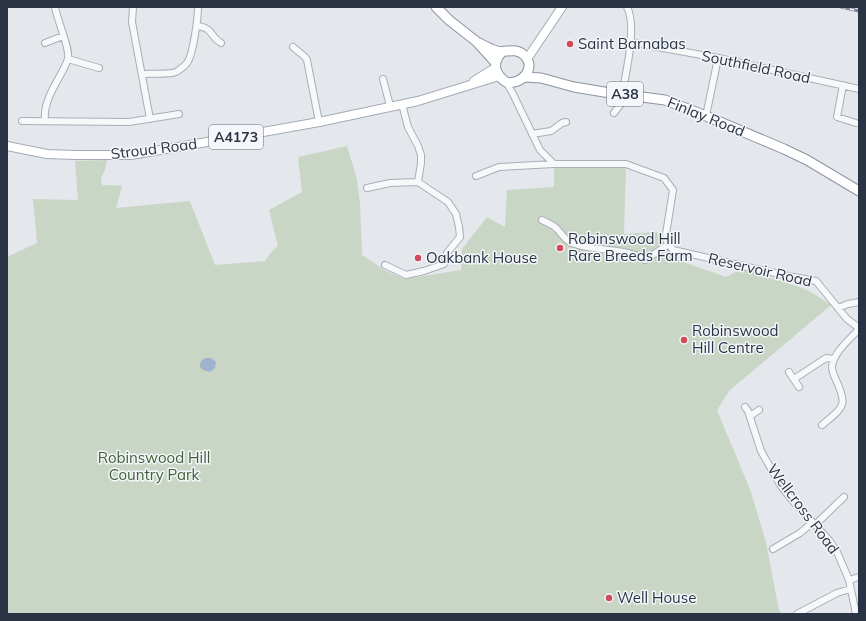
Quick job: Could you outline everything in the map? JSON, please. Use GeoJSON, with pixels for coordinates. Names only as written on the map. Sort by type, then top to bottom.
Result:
{"type":"FeatureCollection","features":[{"type":"Feature","properties":{"kind":"highway"},"geometry":{"type":"LineString","coordinates":[[436,7],[449,20],[477,42],[495,65],[502,79],[516,83],[524,77],[527,63]]}},
{"type":"Feature","properties":{"kind":"highway"},"geometry":{"type":"LineString","coordinates":[[477,42],[502,52]]}},
{"type":"Feature","properties":{"kind":"highway"},"geometry":{"type":"LineString","coordinates":[[495,65],[497,58],[502,52],[507,50],[515,51]]}},
{"type":"Feature","properties":{"kind":"highway","name":"A38"},"geometry":{"type":"LineString","coordinates":[[515,51],[523,54],[527,63]]}},
{"type":"Feature","properties":{"kind":"highway","name":"Finlay Road"},"geometry":{"type":"LineString","coordinates":[[527,63],[541,78]]}},
{"type":"Feature","properties":{"kind":"highway","name":"Finlay Road"},"geometry":{"type":"LineString","coordinates":[[524,77],[541,78],[574,87],[665,100],[706,116],[807,160],[859,191]]}},
{"type":"Feature","properties":{"kind":"main road"},"geometry":{"type":"LineString","coordinates":[[527,63],[540,39],[562,7]]}},
{"type":"Feature","properties":{"kind":"main road"},"geometry":{"type":"LineString","coordinates":[[515,51],[540,39]]}},
{"type":"Feature","properties":{"kind":"main road","name":"A4173"},"geometry":{"type":"LineString","coordinates":[[463,87],[495,65]]}},
{"type":"Feature","properties":{"kind":"main road","name":"A4173"},"geometry":{"type":"LineString","coordinates":[[463,87],[502,79]]}},
{"type":"Feature","properties":{"kind":"main road","name":"Stroud Road"},"geometry":{"type":"LineString","coordinates":[[7,146],[47,154],[131,154],[319,122],[418,101],[463,87]]}},
{"type":"Feature","properties":{"kind":"street"},"geometry":{"type":"LineString","coordinates":[[45,121],[47,101],[68,59],[67,47],[55,7]]}},
{"type":"Feature","properties":{"kind":"street"},"geometry":{"type":"LineString","coordinates":[[133,7],[132,22],[143,74],[150,119]]}},
{"type":"Feature","properties":{"kind":"street"},"geometry":{"type":"LineString","coordinates":[[143,74],[172,73],[186,65],[190,57],[197,26],[198,7]]}},
{"type":"Feature","properties":{"kind":"street"},"geometry":{"type":"LineString","coordinates":[[614,113],[620,105],[630,42],[631,20],[627,7]]}},
{"type":"Feature","properties":{"kind":"street"},"geometry":{"type":"LineString","coordinates":[[197,26],[208,29],[220,42]]}},
{"type":"Feature","properties":{"kind":"street"},"geometry":{"type":"LineString","coordinates":[[45,43],[63,36]]}},
{"type":"Feature","properties":{"kind":"street","name":"Southfield Road"},"geometry":{"type":"LineString","coordinates":[[630,42],[718,58],[859,89]]}},
{"type":"Feature","properties":{"kind":"street"},"geometry":{"type":"LineString","coordinates":[[295,51],[307,60],[319,122]]}},
{"type":"Feature","properties":{"kind":"street"},"geometry":{"type":"LineString","coordinates":[[706,116],[718,58]]}},
{"type":"Feature","properties":{"kind":"street"},"geometry":{"type":"LineString","coordinates":[[68,59],[99,68]]}},
{"type":"Feature","properties":{"kind":"street"},"geometry":{"type":"LineString","coordinates":[[502,79],[514,94],[540,150],[554,164]]}},
{"type":"Feature","properties":{"kind":"street"},"geometry":{"type":"LineString","coordinates":[[383,80],[390,106]]}},
{"type":"Feature","properties":{"kind":"street"},"geometry":{"type":"LineString","coordinates":[[514,94],[516,83]]}},
{"type":"Feature","properties":{"kind":"street"},"geometry":{"type":"LineString","coordinates":[[843,85],[834,116],[856,123]]}},
{"type":"Feature","properties":{"kind":"street"},"geometry":{"type":"LineString","coordinates":[[402,104],[408,127],[421,155],[418,182]]}},
{"type":"Feature","properties":{"kind":"street"},"geometry":{"type":"LineString","coordinates":[[169,108],[170,116]]}},
{"type":"Feature","properties":{"kind":"street"},"geometry":{"type":"LineString","coordinates":[[22,121],[129,122],[179,114]]}},
{"type":"Feature","properties":{"kind":"street"},"geometry":{"type":"LineString","coordinates":[[532,134],[551,130],[566,122]]}},
{"type":"Feature","properties":{"kind":"street"},"geometry":{"type":"LineString","coordinates":[[476,176],[499,167],[554,164],[626,164],[664,178],[673,190],[666,234],[669,244],[645,260],[631,253],[595,249],[574,244],[568,241],[547,220]]}},
{"type":"Feature","properties":{"kind":"street"},"geometry":{"type":"LineString","coordinates":[[366,188],[390,183],[418,182],[448,202],[456,214],[460,238],[447,254],[444,264],[406,275],[385,265]]}},
{"type":"Feature","properties":{"kind":"street","name":"Reservoir Road"},"geometry":{"type":"LineString","coordinates":[[669,244],[674,250],[816,281],[847,319],[859,329]]}},
{"type":"Feature","properties":{"kind":"street"},"geometry":{"type":"LineString","coordinates":[[838,308],[859,302]]}},
{"type":"Feature","properties":{"kind":"street"},"geometry":{"type":"LineString","coordinates":[[822,425],[838,412],[844,400],[833,374],[832,367],[834,359],[859,329]]}},
{"type":"Feature","properties":{"kind":"street"},"geometry":{"type":"LineString","coordinates":[[794,380],[826,358],[834,359]]}},
{"type":"Feature","properties":{"kind":"street"},"geometry":{"type":"LineString","coordinates":[[789,372],[799,387]]}},
{"type":"Feature","properties":{"kind":"street","name":"Wellcross Road"},"geometry":{"type":"LineString","coordinates":[[745,407],[750,416],[762,451],[772,470],[792,500],[829,540],[837,552],[848,580],[856,614]]}},
{"type":"Feature","properties":{"kind":"street"},"geometry":{"type":"LineString","coordinates":[[750,416],[759,410]]}},
{"type":"Feature","properties":{"kind":"street"},"geometry":{"type":"LineString","coordinates":[[778,550],[814,524],[844,497]]}},
{"type":"Feature","properties":{"kind":"street"},"geometry":{"type":"LineString","coordinates":[[848,580],[859,577]]}},
{"type":"Feature","properties":{"kind":"street"},"geometry":{"type":"LineString","coordinates":[[797,614],[837,593],[850,589]]}},
{"type":"Feature","properties":{"kind":"green space","name":"Robinswood Hill Country Park"},"geometry":{"type":"Polygon","coordinates":[[[347,146],[357,179],[360,204],[362,255],[386,271],[405,279],[461,270],[462,249],[487,217],[505,227],[507,190],[554,187],[554,164],[626,164],[624,234],[657,232],[675,259],[726,277],[741,269],[800,287],[831,305],[729,391],[717,410],[751,492],[766,542],[778,606],[781,614],[7,614],[7,257],[37,243],[33,199],[78,200],[75,161],[107,160],[101,180],[103,186],[122,186],[116,208],[190,201],[215,265],[265,261],[272,251],[278,246],[269,210],[302,192],[298,157],[347,146]]]}},
{"type":"Feature","properties":{"kind":"water"},"geometry":{"type":"Polygon","coordinates":[[[206,358],[211,358],[216,362],[215,368],[210,372],[203,370],[200,367],[201,361],[206,358]]]}},
{"type":"Feature","properties":{"kind":"railway"},"geometry":{"type":"LineString","coordinates":[[841,7],[859,11]]}},
{"type":"Feature","properties":{"kind":"place","name":"Saint Barnabas"},"geometry":{"type":"Point","coordinates":[570,44]}},
{"type":"Feature","properties":{"kind":"place","name":"Robinswood Hill Rare Breeds Farm"},"geometry":{"type":"Point","coordinates":[560,248]}},
{"type":"Feature","properties":{"kind":"place","name":"Oakbank House"},"geometry":{"type":"Point","coordinates":[418,258]}},
{"type":"Feature","properties":{"kind":"place","name":"Robinswood Hill Centre"},"geometry":{"type":"Point","coordinates":[684,340]}},
{"type":"Feature","properties":{"kind":"place","name":"Well House"},"geometry":{"type":"Point","coordinates":[609,598]}}]}
